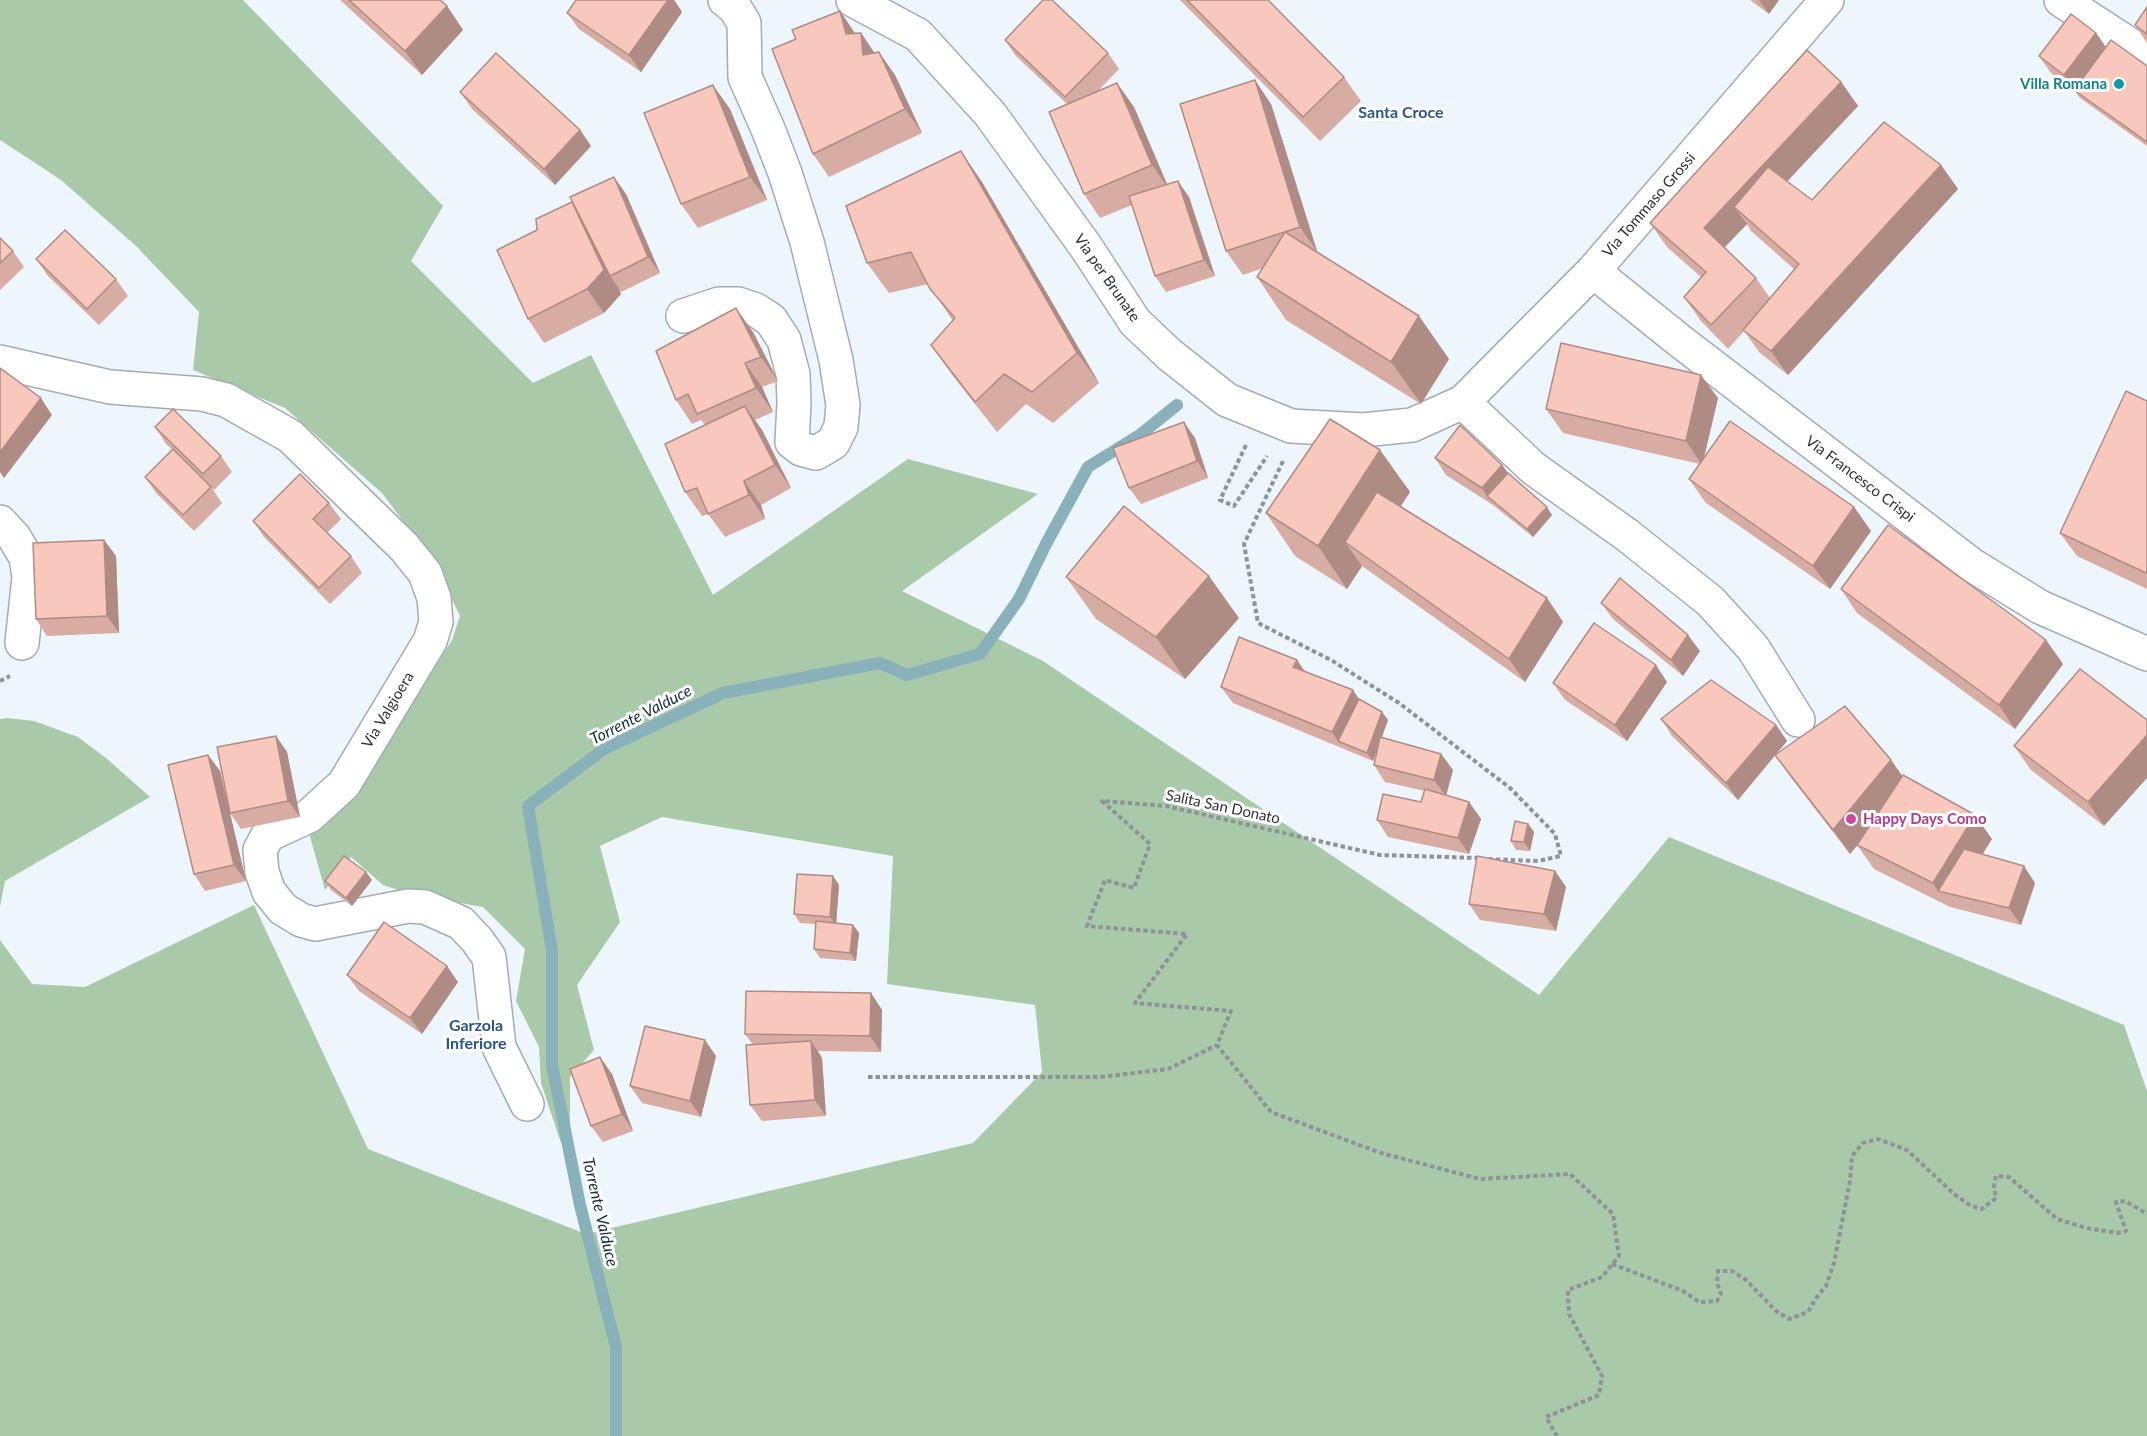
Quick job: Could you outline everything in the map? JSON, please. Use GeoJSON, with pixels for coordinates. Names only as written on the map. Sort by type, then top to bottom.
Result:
{"type":"FeatureCollection","features":[{"type":"Feature","properties":{"kind":"street"},"geometry":{"type":"LineString","coordinates":[[683,316],[720,304],[738,304],[756,310],[771,320],[784,340],[793,374],[792,442],[801,449],[816,453],[833,443],[841,427],[843,405],[836,360],[807,242],[781,162],[745,77],[744,23],[735,8],[724,0]]}},
{"type":"Feature","properties":{"kind":"street","name":"Via per Brunate"},"geometry":{"type":"LineString","coordinates":[[853,0],[918,35],[990,114],[1086,247],[1135,322],[1170,356],[1227,400],[1291,426],[1363,430],[1412,425],[1462,402]]}},
{"type":"Feature","properties":{"kind":"street","name":"Via Tommaso Grossi"},"geometry":{"type":"LineString","coordinates":[[1462,402],[1593,271],[1827,0]]}},
{"type":"Feature","properties":{"kind":"street"},"geometry":{"type":"LineString","coordinates":[[2061,0],[2147,56]]}},
{"type":"Feature","properties":{"kind":"street","name":"Via Francesco Crispi"},"geometry":{"type":"LineString","coordinates":[[1593,271],[1680,341],[1972,564],[2040,607],[2147,654]]}},
{"type":"Feature","properties":{"kind":"street","name":"Via Valgioera"},"geometry":{"type":"LineString","coordinates":[[0,362],[110,387],[202,394],[226,400],[290,436],[404,547],[425,573],[434,598],[436,622],[430,641],[344,784],[309,816],[268,835],[260,850],[262,872],[269,892],[283,909],[302,920],[315,924],[408,906],[425,907],[461,923],[489,957],[499,1047],[527,1104]]}},
{"type":"Feature","properties":{"kind":"street"},"geometry":{"type":"LineString","coordinates":[[1462,402],[1533,468],[1627,535],[1710,601],[1753,648],[1798,720]]}},
{"type":"Feature","properties":{"kind":"street"},"geometry":{"type":"LineString","coordinates":[[0,522],[14,537],[26,557],[29,577],[22,643]]}},
{"type":"Feature","properties":{"kind":"path","name":"Salita San Donato"},"geometry":{"type":"LineString","coordinates":[[1217,1045],[1231,1011],[1136,1003],[1187,934],[1087,926],[1105,880],[1134,888],[1150,844],[1102,801],[1166,806],[1380,855],[1538,861],[1561,856],[1555,834],[1510,788],[1400,703],[1331,660],[1258,623],[1245,544],[1284,461],[1266,455],[1234,506],[1220,500],[1249,439],[1264,414]]}},
{"type":"Feature","properties":{"kind":"path"},"geometry":{"type":"LineString","coordinates":[[868,1077],[1100,1077],[1168,1069],[1217,1045],[1271,1112],[1381,1153],[1480,1179],[1569,1174],[1613,1214],[1619,1256],[1602,1277],[1568,1290],[1569,1314],[1602,1376],[1599,1395],[1546,1418],[1557,1436]]}},
{"type":"Feature","properties":{"kind":"path"},"geometry":{"type":"LineString","coordinates":[[1612,1264],[1683,1291],[1699,1302],[1717,1301],[1721,1294],[1717,1283],[1718,1270],[1732,1271],[1746,1280],[1776,1311],[1789,1319],[1808,1312],[1815,1298],[1826,1286],[1834,1263],[1850,1181],[1852,1156],[1863,1143],[1878,1139],[1907,1150],[1954,1194],[1971,1206],[1983,1209],[1996,1198],[1994,1186],[1996,1176],[2009,1176],[2057,1219],[2086,1228],[2118,1233],[2126,1231],[2116,1202],[2125,1201],[2147,1214]]}},
{"type":"Feature","properties":{"kind":"green space"},"geometry":{"type":"Polygon","coordinates":[[[0,0],[243,0],[443,206],[411,261],[533,383],[591,355],[713,595],[908,459],[1038,494],[902,591],[1043,661],[1539,995],[1669,837],[2124,1025],[2147,1091],[2147,1436],[0,1436],[0,940],[32,984],[85,987],[254,905],[368,1149],[586,1234],[973,1143],[1042,1072],[1035,1005],[887,984],[893,856],[662,817],[600,846],[620,922],[577,985],[594,1050],[570,1077],[570,1139],[561,1143],[541,1083],[539,1047],[516,1001],[525,949],[483,907],[414,895],[383,885],[351,857],[325,890],[309,833],[352,796],[452,640],[460,616],[435,564],[382,493],[285,408],[193,370],[199,312],[136,246],[61,180],[0,140],[0,0]]]}},
{"type":"Feature","properties":{"kind":"green space"},"geometry":{"type":"Polygon","coordinates":[[[0,719],[34,721],[78,737],[150,797],[5,881],[0,906],[0,719]]]}},
{"type":"Feature","properties":{"kind":"building"},"geometry":{"type":"Polygon","coordinates":[[[349,0],[440,0],[447,6],[405,51],[349,0]]]}},
{"type":"Feature","properties":{"kind":"building"},"geometry":{"type":"Polygon","coordinates":[[[576,0],[668,0],[629,55],[567,13],[576,0]]]}},
{"type":"Feature","properties":{"kind":"building"},"geometry":{"type":"Polygon","coordinates":[[[1043,0],[1052,0],[1108,53],[1065,97],[1005,40],[1043,0]]]}},
{"type":"Feature","properties":{"kind":"building"},"geometry":{"type":"Polygon","coordinates":[[[1187,0],[1268,0],[1344,77],[1303,117],[1187,0]]]}},
{"type":"Feature","properties":{"kind":"building"},"geometry":{"type":"Polygon","coordinates":[[[2147,7],[2147,34],[2135,25],[2147,7]]]}},
{"type":"Feature","properties":{"kind":"building"},"geometry":{"type":"Polygon","coordinates":[[[840,11],[846,34],[861,33],[863,55],[879,52],[905,109],[813,154],[772,49],[796,39],[792,30],[840,11]]]}},
{"type":"Feature","properties":{"kind":"building"},"geometry":{"type":"Polygon","coordinates":[[[2071,14],[2096,33],[2064,75],[2039,56],[2071,14]]]}},
{"type":"Feature","properties":{"kind":"building","name":"Villa Romana"},"geometry":{"type":"Polygon","coordinates":[[[2111,40],[2147,66],[2147,142],[2074,90],[2111,40]]]}},
{"type":"Feature","properties":{"kind":"building"},"geometry":{"type":"Polygon","coordinates":[[[1807,50],[1841,82],[1704,228],[1756,278],[1711,325],[1684,297],[1706,272],[1650,223],[1807,50]]]}},
{"type":"Feature","properties":{"kind":"building"},"geometry":{"type":"Polygon","coordinates":[[[496,53],[580,130],[544,169],[460,92],[496,53]]]}},
{"type":"Feature","properties":{"kind":"building"},"geometry":{"type":"Polygon","coordinates":[[[1255,80],[1300,227],[1226,251],[1180,104],[1255,80]]]}},
{"type":"Feature","properties":{"kind":"building"},"geometry":{"type":"Polygon","coordinates":[[[1117,83],[1152,165],[1084,194],[1049,112],[1117,83]]]}},
{"type":"Feature","properties":{"kind":"building"},"geometry":{"type":"Polygon","coordinates":[[[713,85],[750,177],[681,204],[644,113],[713,85]]]}},
{"type":"Feature","properties":{"kind":"building"},"geometry":{"type":"Polygon","coordinates":[[[1884,122],[1941,165],[1771,351],[1743,330],[1799,264],[1734,207],[1768,167],[1812,200],[1884,122]]]}},
{"type":"Feature","properties":{"kind":"building"},"geometry":{"type":"Polygon","coordinates":[[[961,151],[1077,353],[1032,392],[1004,374],[975,402],[931,345],[955,318],[930,289],[911,252],[867,263],[846,206],[961,151]]]}},
{"type":"Feature","properties":{"kind":"building"},"geometry":{"type":"Polygon","coordinates":[[[614,177],[648,257],[610,276],[570,197],[614,177]]]}},
{"type":"Feature","properties":{"kind":"building"},"geometry":{"type":"Polygon","coordinates":[[[1178,181],[1204,260],[1155,276],[1129,196],[1178,181]]]}},
{"type":"Feature","properties":{"kind":"building"},"geometry":{"type":"Polygon","coordinates":[[[572,202],[604,270],[587,289],[528,319],[497,250],[537,230],[536,219],[572,202]]]}},
{"type":"Feature","properties":{"kind":"building"},"geometry":{"type":"Polygon","coordinates":[[[65,230],[116,279],[87,309],[36,259],[65,230]]]}},
{"type":"Feature","properties":{"kind":"building"},"geometry":{"type":"Polygon","coordinates":[[[1285,232],[1419,316],[1391,362],[1257,277],[1285,232]]]}},
{"type":"Feature","properties":{"kind":"building"},"geometry":{"type":"Polygon","coordinates":[[[0,238],[13,251],[0,263],[0,238]]]}},
{"type":"Feature","properties":{"kind":"building"},"geometry":{"type":"Polygon","coordinates":[[[736,308],[761,357],[745,363],[756,388],[697,414],[688,394],[676,400],[656,351],[736,308]]]}},
{"type":"Feature","properties":{"kind":"building"},"geometry":{"type":"Polygon","coordinates":[[[1561,343],[1701,375],[1686,441],[1546,409],[1561,343]]]}},
{"type":"Feature","properties":{"kind":"building"},"geometry":{"type":"Polygon","coordinates":[[[0,368],[41,398],[0,452],[0,368]]]}},
{"type":"Feature","properties":{"kind":"building"},"geometry":{"type":"Polygon","coordinates":[[[2126,391],[2147,401],[2146,573],[2060,533],[2126,391]]]}},
{"type":"Feature","properties":{"kind":"building"},"geometry":{"type":"Polygon","coordinates":[[[745,406],[775,465],[744,481],[749,495],[708,514],[697,488],[685,492],[665,444],[745,406]]]}},
{"type":"Feature","properties":{"kind":"building"},"geometry":{"type":"Polygon","coordinates":[[[173,409],[221,456],[203,474],[155,427],[173,409]]]}},
{"type":"Feature","properties":{"kind":"building"},"geometry":{"type":"Polygon","coordinates":[[[1330,419],[1380,450],[1318,546],[1266,513],[1330,419]]]}},
{"type":"Feature","properties":{"kind":"building"},"geometry":{"type":"Polygon","coordinates":[[[1730,421],[1854,507],[1813,566],[1689,479],[1730,421]]]}},
{"type":"Feature","properties":{"kind":"building"},"geometry":{"type":"Polygon","coordinates":[[[1184,422],[1197,461],[1129,488],[1113,448],[1184,422]]]}},
{"type":"Feature","properties":{"kind":"building"},"geometry":{"type":"Polygon","coordinates":[[[1460,425],[1502,465],[1482,488],[1435,458],[1460,425]]]}},
{"type":"Feature","properties":{"kind":"building"},"geometry":{"type":"Polygon","coordinates":[[[173,449],[211,487],[183,515],[145,477],[173,449]]]}},
{"type":"Feature","properties":{"kind":"building"},"geometry":{"type":"Polygon","coordinates":[[[1508,473],[1547,507],[1527,529],[1487,496],[1508,473]]]}},
{"type":"Feature","properties":{"kind":"building"},"geometry":{"type":"Polygon","coordinates":[[[300,474],[329,503],[313,519],[351,556],[319,588],[253,521],[300,474]]]}},
{"type":"Feature","properties":{"kind":"building"},"geometry":{"type":"Polygon","coordinates":[[[1377,492],[1547,598],[1509,659],[1345,542],[1377,492]]]}},
{"type":"Feature","properties":{"kind":"building"},"geometry":{"type":"Polygon","coordinates":[[[1124,506],[1209,576],[1156,637],[1066,577],[1124,506]]]}},
{"type":"Feature","properties":{"kind":"building"},"geometry":{"type":"Polygon","coordinates":[[[1888,525],[2046,640],[1999,705],[1841,589],[1888,525]]]}},
{"type":"Feature","properties":{"kind":"building"},"geometry":{"type":"Polygon","coordinates":[[[104,540],[107,616],[36,619],[33,543],[104,540]]]}},
{"type":"Feature","properties":{"kind":"building"},"geometry":{"type":"Polygon","coordinates":[[[1620,578],[1688,635],[1671,660],[1601,603],[1620,578]]]}},
{"type":"Feature","properties":{"kind":"building"},"geometry":{"type":"Polygon","coordinates":[[[1594,623],[1656,665],[1615,725],[1553,683],[1594,623]]]}},
{"type":"Feature","properties":{"kind":"building"},"geometry":{"type":"Polygon","coordinates":[[[1239,637],[1297,660],[1293,667],[1353,690],[1332,732],[1221,687],[1239,637]]]}},
{"type":"Feature","properties":{"kind":"building"},"geometry":{"type":"Polygon","coordinates":[[[2080,669],[2147,720],[2147,735],[2088,802],[2014,746],[2080,669]]]}},
{"type":"Feature","properties":{"kind":"building"},"geometry":{"type":"Polygon","coordinates":[[[1711,680],[1776,725],[1726,783],[1661,719],[1711,680]]]}},
{"type":"Feature","properties":{"kind":"building"},"geometry":{"type":"Polygon","coordinates":[[[1359,699],[1382,712],[1367,753],[1338,741],[1359,699]]]}},
{"type":"Feature","properties":{"kind":"building","name":"Happy Days Como"},"geometry":{"type":"Polygon","coordinates":[[[1845,706],[1891,760],[1833,830],[1775,755],[1845,706]]]}},
{"type":"Feature","properties":{"kind":"building"},"geometry":{"type":"Polygon","coordinates":[[[276,736],[288,801],[230,813],[217,747],[276,736]]]}},
{"type":"Feature","properties":{"kind":"building"},"geometry":{"type":"Polygon","coordinates":[[[1380,737],[1441,754],[1434,780],[1374,765],[1380,737]]]}},
{"type":"Feature","properties":{"kind":"building"},"geometry":{"type":"Polygon","coordinates":[[[208,755],[234,865],[194,874],[168,765],[208,755]]]}},
{"type":"Feature","properties":{"kind":"building"},"geometry":{"type":"Polygon","coordinates":[[[1903,775],[1975,815],[1933,883],[1857,845],[1903,775]]]}},
{"type":"Feature","properties":{"kind":"building"},"geometry":{"type":"Polygon","coordinates":[[[1425,789],[1469,802],[1458,838],[1377,820],[1383,794],[1421,802],[1425,789]]]}},
{"type":"Feature","properties":{"kind":"building"},"geometry":{"type":"Polygon","coordinates":[[[1515,821],[1528,824],[1524,842],[1511,841],[1515,821]]]}},
{"type":"Feature","properties":{"kind":"building"},"geometry":{"type":"Polygon","coordinates":[[[1964,849],[2024,866],[2009,908],[1938,891],[1964,849]]]}},
{"type":"Feature","properties":{"kind":"building"},"geometry":{"type":"Polygon","coordinates":[[[344,856],[366,872],[346,898],[325,881],[344,856]]]}},
{"type":"Feature","properties":{"kind":"building"},"geometry":{"type":"Polygon","coordinates":[[[1477,856],[1555,871],[1544,914],[1469,904],[1477,856]]]}},
{"type":"Feature","properties":{"kind":"building"},"geometry":{"type":"Polygon","coordinates":[[[797,874],[833,876],[830,917],[794,914],[797,874]]]}},
{"type":"Feature","properties":{"kind":"building"},"geometry":{"type":"Polygon","coordinates":[[[816,921],[853,925],[850,953],[814,949],[816,921]]]}},
{"type":"Feature","properties":{"kind":"building"},"geometry":{"type":"Polygon","coordinates":[[[384,922],[447,966],[410,1018],[347,975],[384,922]]]}},
{"type":"Feature","properties":{"kind":"building"},"geometry":{"type":"Polygon","coordinates":[[[746,991],[871,993],[870,1036],[745,1034],[746,991]]]}},
{"type":"Feature","properties":{"kind":"building"},"geometry":{"type":"Polygon","coordinates":[[[645,1026],[705,1040],[690,1101],[630,1086],[645,1026]]]}},
{"type":"Feature","properties":{"kind":"building"},"geometry":{"type":"Polygon","coordinates":[[[811,1041],[815,1100],[750,1105],[746,1045],[811,1041]]]}},
{"type":"Feature","properties":{"kind":"building"},"geometry":{"type":"Polygon","coordinates":[[[600,1057],[622,1114],[591,1126],[570,1069],[600,1057]]]}},
{"type":"Feature","properties":{"kind":"waterway","name":"Torrente Valduce"},"geometry":{"type":"LineString","coordinates":[[616,1436],[616,1347],[580,1205],[552,1065],[552,951],[528,806],[604,749],[723,693],[880,663],[907,675],[980,654],[1019,599],[1088,467],[1141,434],[1177,405]]}},
{"type":"Feature","properties":{"kind":"place","name":"Villa Romana"},"geometry":{"type":"Point","coordinates":[2119,84]}},
{"type":"Feature","properties":{"kind":"place","name":"Happy Days Como"},"geometry":{"type":"Point","coordinates":[1851,819]}},
{"type":"Feature","properties":{"kind":"district","name":"Santa Croce"},"geometry":{"type":"Point","coordinates":[1401,113]}},
{"type":"Feature","properties":{"kind":"district","name":"Garzola Inferiore"},"geometry":{"type":"Point","coordinates":[476,1035]}}]}
